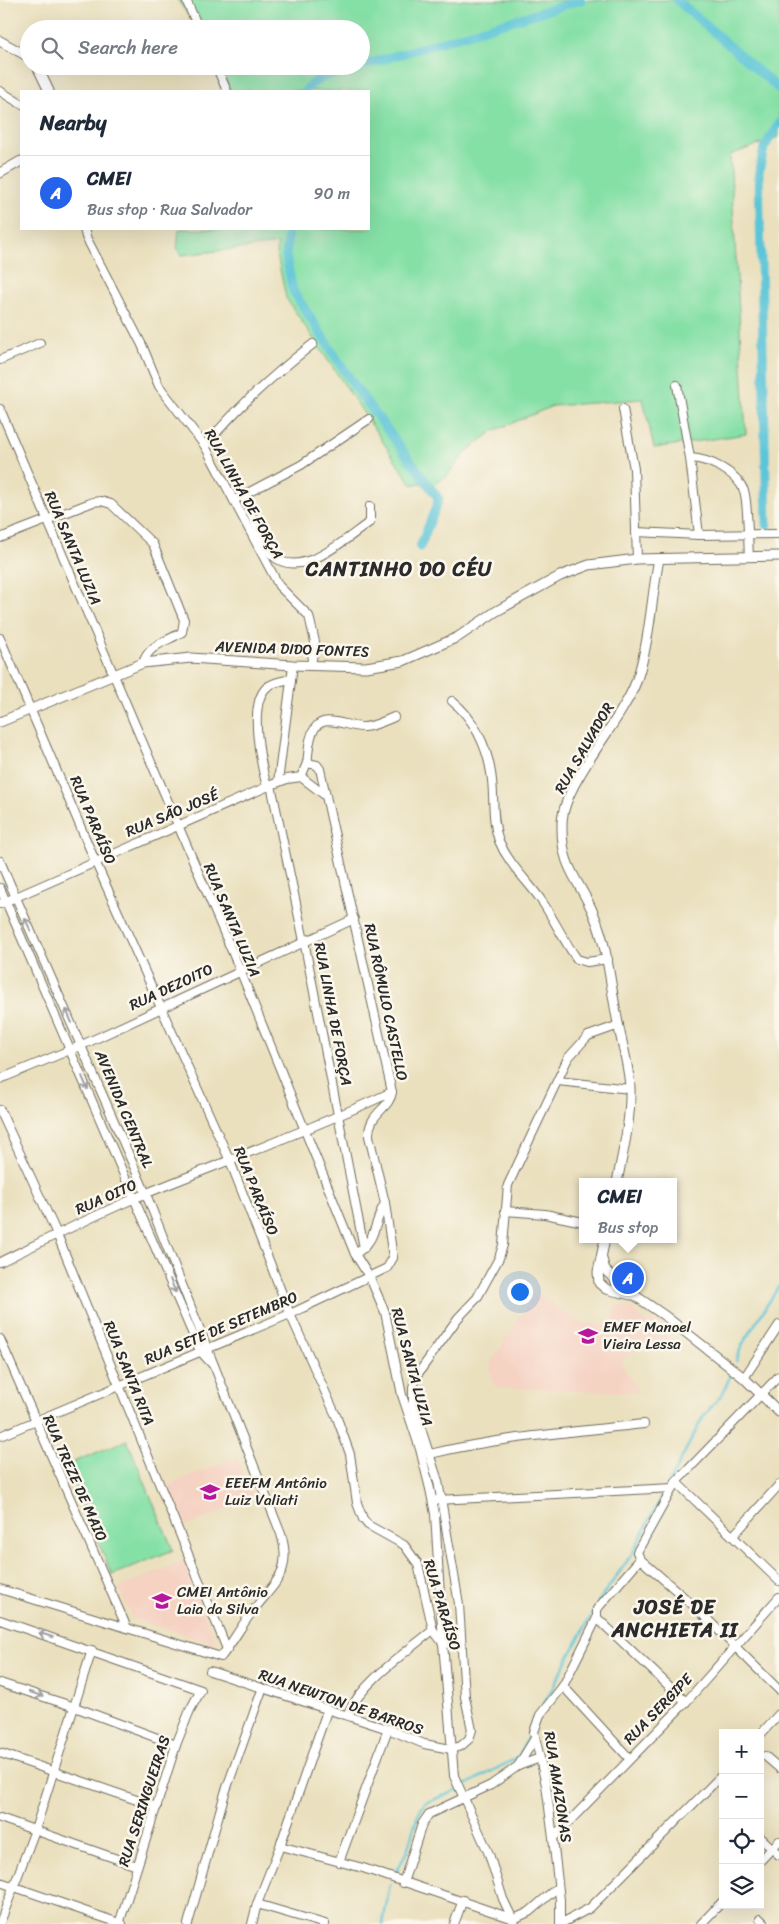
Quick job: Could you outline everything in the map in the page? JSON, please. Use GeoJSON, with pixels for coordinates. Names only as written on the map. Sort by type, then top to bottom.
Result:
{"type":"FeatureCollection","features":[{"type":"Feature","properties":{"kind":"street"},"geometry":{"type":"LineString","coordinates":[[186,0],[195,20]]}},
{"type":"Feature","properties":{"kind":"street"},"geometry":{"type":"LineString","coordinates":[[0,41],[20,52]]}},
{"type":"Feature","properties":{"kind":"street"},"geometry":{"type":"LineString","coordinates":[[42,75],[49,90]]}},
{"type":"Feature","properties":{"kind":"street"},"geometry":{"type":"LineString","coordinates":[[220,75],[227,90]]}},
{"type":"Feature","properties":{"kind":"street"},"geometry":{"type":"LineString","coordinates":[[0,91],[20,103]]}},
{"type":"Feature","properties":{"kind":"street"},"geometry":{"type":"LineString","coordinates":[[0,173],[20,162]]}},
{"type":"Feature","properties":{"kind":"street","name":"RUA LINHA DE FORÇA"},"geometry":{"type":"LineString","coordinates":[[84,230],[86,237],[142,345],[159,386],[205,446],[279,586],[309,616],[312,622],[315,642],[311,665]]}},
{"type":"Feature","properties":{"kind":"street"},"geometry":{"type":"LineString","coordinates":[[0,360],[40,343]]}},
{"type":"Feature","properties":{"kind":"street"},"geometry":{"type":"LineString","coordinates":[[205,446],[223,424],[259,387],[313,344]]}},
{"type":"Feature","properties":{"kind":"street"},"geometry":{"type":"LineString","coordinates":[[677,385],[690,458],[698,535]]}},
{"type":"Feature","properties":{"kind":"street","name":"RUA SANTA LUZIA"},"geometry":{"type":"LineString","coordinates":[[0,409],[176,827],[240,970],[355,1254],[370,1278],[385,1312],[402,1395],[420,1449],[433,1500],[443,1643]]}},
{"type":"Feature","properties":{"kind":"street"},"geometry":{"type":"LineString","coordinates":[[622,409],[634,469],[637,559]]}},
{"type":"Feature","properties":{"kind":"street"},"geometry":{"type":"LineString","coordinates":[[234,500],[301,465],[369,419]]}},
{"type":"Feature","properties":{"kind":"street"},"geometry":{"type":"LineString","coordinates":[[690,458],[703,459],[719,466],[737,481],[744,491],[749,557]]}},
{"type":"Feature","properties":{"kind":"street"},"geometry":{"type":"LineString","coordinates":[[243,496],[271,555],[280,560],[301,564],[314,560],[370,522],[370,506]]}},
{"type":"Feature","properties":{"kind":"street"},"geometry":{"type":"LineString","coordinates":[[0,538],[93,502],[107,502],[156,547],[185,624],[182,632],[148,651],[143,663]]}},
{"type":"Feature","properties":{"kind":"street"},"geometry":{"type":"LineString","coordinates":[[636,532],[698,535],[779,534]]}},
{"type":"Feature","properties":{"kind":"street","name":"AVENIDA DIDO FONTES"},"geometry":{"type":"LineString","coordinates":[[0,722],[143,663],[191,658],[293,665],[366,667],[403,661],[458,637],[494,612],[560,576],[589,565],[637,559],[779,556]]}},
{"type":"Feature","properties":{"kind":"street","name":"RUA SALVADOR"},"geometry":{"type":"LineString","coordinates":[[618,1178],[625,1140],[630,1089],[608,959],[594,914],[570,870],[562,847],[562,821],[567,800],[623,710],[636,682],[643,658],[659,559]]}},
{"type":"Feature","properties":{"kind":"street","name":"RUA PARAÍSO"},"geometry":{"type":"LineString","coordinates":[[0,638],[95,861],[230,1161],[290,1314],[344,1436],[350,1454],[357,1503],[363,1520],[368,1525],[404,1545],[418,1564],[433,1630],[443,1643],[451,1749],[457,1785],[489,1854],[503,1899],[514,1922]]}},
{"type":"Feature","properties":{"kind":"street","name":"RUA LINHA DE FORÇA"},"geometry":{"type":"LineString","coordinates":[[293,665],[272,785],[364,1248]]}},
{"type":"Feature","properties":{"kind":"street"},"geometry":{"type":"LineString","coordinates":[[272,785],[259,741],[256,712],[258,701],[266,689],[274,683],[291,679]]}},
{"type":"Feature","properties":{"kind":"street"},"geometry":{"type":"LineString","coordinates":[[452,701],[466,711],[485,750],[491,773],[495,820],[499,839],[516,872],[539,898],[577,959],[587,962],[608,959]]}},
{"type":"Feature","properties":{"kind":"street"},"geometry":{"type":"LineString","coordinates":[[326,796],[301,777],[307,763],[310,740],[314,730],[320,724],[333,721],[353,727],[363,727],[378,724],[394,717]]}},
{"type":"Feature","properties":{"kind":"street","name":"RUA RÔMULO CASTELLO"},"geometry":{"type":"LineString","coordinates":[[307,763],[315,764],[320,769],[392,1092],[389,1100],[372,1120],[368,1131],[386,1203],[393,1258],[389,1266],[370,1278]]}},
{"type":"Feature","properties":{"kind":"street","name":"RUA SÃO JOSÉ"},"geometry":{"type":"LineString","coordinates":[[3,903],[95,861],[272,785],[301,777]]}},
{"type":"Feature","properties":{"kind":"street","name":"AVENIDA CENTRAL"},"geometry":{"type":"LineString","coordinates":[[0,861],[146,1194],[281,1534],[286,1556],[282,1574],[252,1612],[227,1649]]}},
{"type":"Feature","properties":{"kind":"street","name":"AVENIDA CENTRAL"},"geometry":{"type":"LineString","coordinates":[[0,888],[3,903],[71,1049],[200,1351],[216,1370]]}},
{"type":"Feature","properties":{"kind":"street","name":"RUA DEZOITO"},"geometry":{"type":"LineString","coordinates":[[0,1079],[82,1045],[240,970],[354,919]]}},
{"type":"Feature","properties":{"kind":"street"},"geometry":{"type":"LineString","coordinates":[[451,1749],[465,1743],[471,1737],[472,1730],[465,1697],[459,1604],[442,1499],[430,1454],[413,1404],[413,1387],[417,1375],[458,1318],[477,1298],[491,1273],[503,1244],[508,1185],[568,1058],[577,1045],[588,1036],[619,1025]]}},
{"type":"Feature","properties":{"kind":"street"},"geometry":{"type":"LineString","coordinates":[[558,1080],[630,1089]]}},
{"type":"Feature","properties":{"kind":"street","name":"RUA OITO"},"geometry":{"type":"LineString","coordinates":[[0,1262],[134,1199],[230,1161],[304,1128],[339,1116],[392,1092]]}},
{"type":"Feature","properties":{"kind":"street","name":"RUA SANTA RITA"},"geometry":{"type":"LineString","coordinates":[[0,1110],[57,1234],[227,1649]]}},
{"type":"Feature","properties":{"kind":"street"},"geometry":{"type":"LineString","coordinates":[[355,1254],[371,1241],[378,1215],[386,1203]]}},
{"type":"Feature","properties":{"kind":"street"},"geometry":{"type":"LineString","coordinates":[[505,1211],[545,1214],[579,1221]]}},
{"type":"Feature","properties":{"kind":"street"},"geometry":{"type":"LineString","coordinates":[[605,1243],[597,1277],[599,1283],[606,1289],[634,1295],[665,1316],[744,1378],[779,1412]]}},
{"type":"Feature","properties":{"kind":"street","name":"RUA SETE DE SETEMBRO"},"geometry":{"type":"LineString","coordinates":[[0,1436],[120,1387],[370,1278]]}},
{"type":"Feature","properties":{"kind":"street"},"geometry":{"type":"LineString","coordinates":[[744,1378],[779,1325]]}},
{"type":"Feature","properties":{"kind":"street","name":"RUA TREZE DE MAIO"},"geometry":{"type":"LineString","coordinates":[[0,1339],[127,1628]]}},
{"type":"Feature","properties":{"kind":"street","name":"RUA AMAZONAS"},"geometry":{"type":"LineString","coordinates":[[560,1924],[553,1838],[535,1738],[535,1725],[563,1686],[598,1618],[597,1609],[640,1559],[638,1548],[671,1486],[779,1376]]}},
{"type":"Feature","properties":{"kind":"street"},"geometry":{"type":"LineString","coordinates":[[430,1454],[467,1445],[536,1434],[644,1424]]}},
{"type":"Feature","properties":{"kind":"street"},"geometry":{"type":"LineString","coordinates":[[733,1536],[779,1485]]}},
{"type":"Feature","properties":{"kind":"street"},"geometry":{"type":"LineString","coordinates":[[433,1500],[671,1486],[733,1536],[779,1581]]}},
{"type":"Feature","properties":{"kind":"street"},"geometry":{"type":"LineString","coordinates":[[640,1559],[694,1606],[779,1690]]}},
{"type":"Feature","properties":{"kind":"street"},"geometry":{"type":"LineString","coordinates":[[1,1587],[221,1657],[227,1649]]}},
{"type":"Feature","properties":{"kind":"street","name":"RUA SERGIPE"},"geometry":{"type":"LineString","coordinates":[[553,1838],[629,1758],[686,1702],[779,1596]]}},
{"type":"Feature","properties":{"kind":"street"},"geometry":{"type":"LineString","coordinates":[[598,1618],[686,1702]]}},
{"type":"Feature","properties":{"kind":"street"},"geometry":{"type":"LineString","coordinates":[[0,1620],[92,1650],[72,1706],[35,1830],[0,1924]]}},
{"type":"Feature","properties":{"kind":"street"},"geometry":{"type":"LineString","coordinates":[[347,1715],[352,1704],[365,1689],[433,1630]]}},
{"type":"Feature","properties":{"kind":"street"},"geometry":{"type":"LineString","coordinates":[[443,1643],[461,1645]]}},
{"type":"Feature","properties":{"kind":"street","name":"RUA SERINGUEIRAS"},"geometry":{"type":"LineString","coordinates":[[92,1650],[202,1690],[190,1710],[176,1745],[120,1924]]}},
{"type":"Feature","properties":{"kind":"street","name":"RUA NEWTON DE BARROS"},"geometry":{"type":"LineString","coordinates":[[210,1671],[327,1711],[347,1715],[424,1744],[451,1749]]}},
{"type":"Feature","properties":{"kind":"street"},"geometry":{"type":"LineString","coordinates":[[0,1683],[72,1706],[176,1745]]}},
{"type":"Feature","properties":{"kind":"street"},"geometry":{"type":"LineString","coordinates":[[563,1686],[629,1758]]}},
{"type":"Feature","properties":{"kind":"street"},"geometry":{"type":"LineString","coordinates":[[188,1924],[228,1784],[262,1690]]}},
{"type":"Feature","properties":{"kind":"street"},"geometry":{"type":"LineString","coordinates":[[252,1924],[257,1904],[280,1846],[327,1711]]}},
{"type":"Feature","properties":{"kind":"street"},"geometry":{"type":"LineString","coordinates":[[764,1731],[779,1714]]}},
{"type":"Feature","properties":{"kind":"street"},"geometry":{"type":"LineString","coordinates":[[339,1862],[388,1729]]}},
{"type":"Feature","properties":{"kind":"street"},"geometry":{"type":"LineString","coordinates":[[518,1766],[535,1738]]}},
{"type":"Feature","properties":{"kind":"street"},"geometry":{"type":"LineString","coordinates":[[0,1753],[157,1807]]}},
{"type":"Feature","properties":{"kind":"street"},"geometry":{"type":"LineString","coordinates":[[765,1756],[779,1768]]}},
{"type":"Feature","properties":{"kind":"street"},"geometry":{"type":"LineString","coordinates":[[403,1883],[425,1819],[436,1810],[462,1795],[491,1785],[518,1766],[540,1758]]}},
{"type":"Feature","properties":{"kind":"street"},"geometry":{"type":"LineString","coordinates":[[560,1924],[590,1908],[719,1778]]}},
{"type":"Feature","properties":{"kind":"street"},"geometry":{"type":"LineString","coordinates":[[0,1818],[137,1866]]}},
{"type":"Feature","properties":{"kind":"street"},"geometry":{"type":"LineString","coordinates":[[764,1841],[779,1855]]}},
{"type":"Feature","properties":{"kind":"street"},"geometry":{"type":"LineString","coordinates":[[764,1857],[779,1841]]}},
{"type":"Feature","properties":{"kind":"street"},"geometry":{"type":"LineString","coordinates":[[280,1846],[464,1900],[514,1922],[529,1912],[558,1887]]}},
{"type":"Feature","properties":{"kind":"street"},"geometry":{"type":"LineString","coordinates":[[0,1882],[120,1924]]}},
{"type":"Feature","properties":{"kind":"street"},"geometry":{"type":"LineString","coordinates":[[454,1924],[464,1900]]}},
{"type":"Feature","properties":{"kind":"street"},"geometry":{"type":"LineString","coordinates":[[257,1904],[325,1924]]}},
{"type":"Feature","properties":{"kind":"street"},"geometry":{"type":"LineString","coordinates":[[701,1924],[719,1905]]}},
{"type":"Feature","properties":{"kind":"street"},"geometry":{"type":"LineString","coordinates":[[95,1924],[102,1918]]}},
{"type":"Feature","properties":{"kind":"shaded area","name":"EMEF Manoel Vieira Lessa"},"geometry":{"type":"Polygon","coordinates":[[[535,1293],[582,1323],[611,1326],[617,1305],[629,1306],[649,1325],[651,1320],[670,1328],[666,1349],[639,1345],[621,1361],[638,1392],[499,1388],[493,1384],[490,1364],[535,1293]]]}},
{"type":"Feature","properties":{"kind":"shaded area","name":"EEEFM Antônio Luiz Valiati"},"geometry":{"type":"Polygon","coordinates":[[[236,1457],[253,1498],[185,1527],[168,1485],[236,1457]]]}},
{"type":"Feature","properties":{"kind":"shaded area","name":"CMEI Antônio Laia da Silva"},"geometry":{"type":"Polygon","coordinates":[[[183,1561],[217,1645],[133,1619],[118,1588],[183,1561]]]}},
{"type":"Feature","properties":{"kind":"green space"},"geometry":{"type":"Polygon","coordinates":[[[178,0],[779,0],[779,137],[730,155],[746,434],[654,448],[643,399],[553,406],[493,431],[465,453],[447,476],[434,484],[420,483],[412,485],[286,298],[276,250],[278,244],[182,255],[177,250],[179,230],[370,230],[370,90],[230,90],[223,75],[370,75],[370,20],[191,20],[178,0]]]}},
{"type":"Feature","properties":{"kind":"green space"},"geometry":{"type":"Polygon","coordinates":[[[127,1440],[173,1550],[112,1575],[66,1465],[127,1440]]]}},
{"type":"Feature","properties":{"kind":"waterway"},"geometry":{"type":"LineString","coordinates":[[370,63],[581,0]]}},
{"type":"Feature","properties":{"kind":"waterway"},"geometry":{"type":"LineString","coordinates":[[677,0],[779,89]]}},
{"type":"Feature","properties":{"kind":"waterway"},"geometry":{"type":"LineString","coordinates":[[306,90],[315,81],[330,75]]}},
{"type":"Feature","properties":{"kind":"waterway"},"geometry":{"type":"LineString","coordinates":[[767,525],[759,172],[764,148],[779,123]]}},
{"type":"Feature","properties":{"kind":"waterway"},"geometry":{"type":"LineString","coordinates":[[288,230],[286,257],[293,291],[354,385],[439,499],[420,547]]}},
{"type":"Feature","properties":{"kind":"waterway"},"geometry":{"type":"LineString","coordinates":[[736,1361],[742,1345],[779,1286]]}},
{"type":"Feature","properties":{"kind":"waterway"},"geometry":{"type":"LineString","coordinates":[[598,1602],[632,1554],[703,1417],[723,1393],[731,1374]]}},
{"type":"Feature","properties":{"kind":"waterway"},"geometry":{"type":"LineString","coordinates":[[543,1706],[594,1610]]}},
{"type":"Feature","properties":{"kind":"waterway"},"geometry":{"type":"LineString","coordinates":[[394,1877],[407,1851],[418,1814],[425,1803],[451,1793],[518,1757],[531,1731]]}},
{"type":"Feature","properties":{"kind":"waterway"},"geometry":{"type":"LineString","coordinates":[[383,1924],[390,1884]]}},
{"type":"Feature","properties":{"kind":"place","name":"CMEI"},"geometry":{"type":"Point","coordinates":[628,1278]}},
{"type":"Feature","properties":{"kind":"place","name":"EMEF Manoel Vieira Lessa"},"geometry":{"type":"Point","coordinates":[588,1336]}},
{"type":"Feature","properties":{"kind":"place","name":"EEEFM Antônio Luiz Valiati"},"geometry":{"type":"Point","coordinates":[210,1492]}},
{"type":"Feature","properties":{"kind":"place","name":"CMEI Antônio Laia da Silva"},"geometry":{"type":"Point","coordinates":[162,1601]}},
{"type":"Feature","properties":{"kind":"district","name":"CANTINHO DO CÉU"},"geometry":{"type":"Point","coordinates":[399,569]}},
{"type":"Feature","properties":{"kind":"district","name":"JOSÉ DE ANCHIETA II"},"geometry":{"type":"Point","coordinates":[675,1618]}}]}
